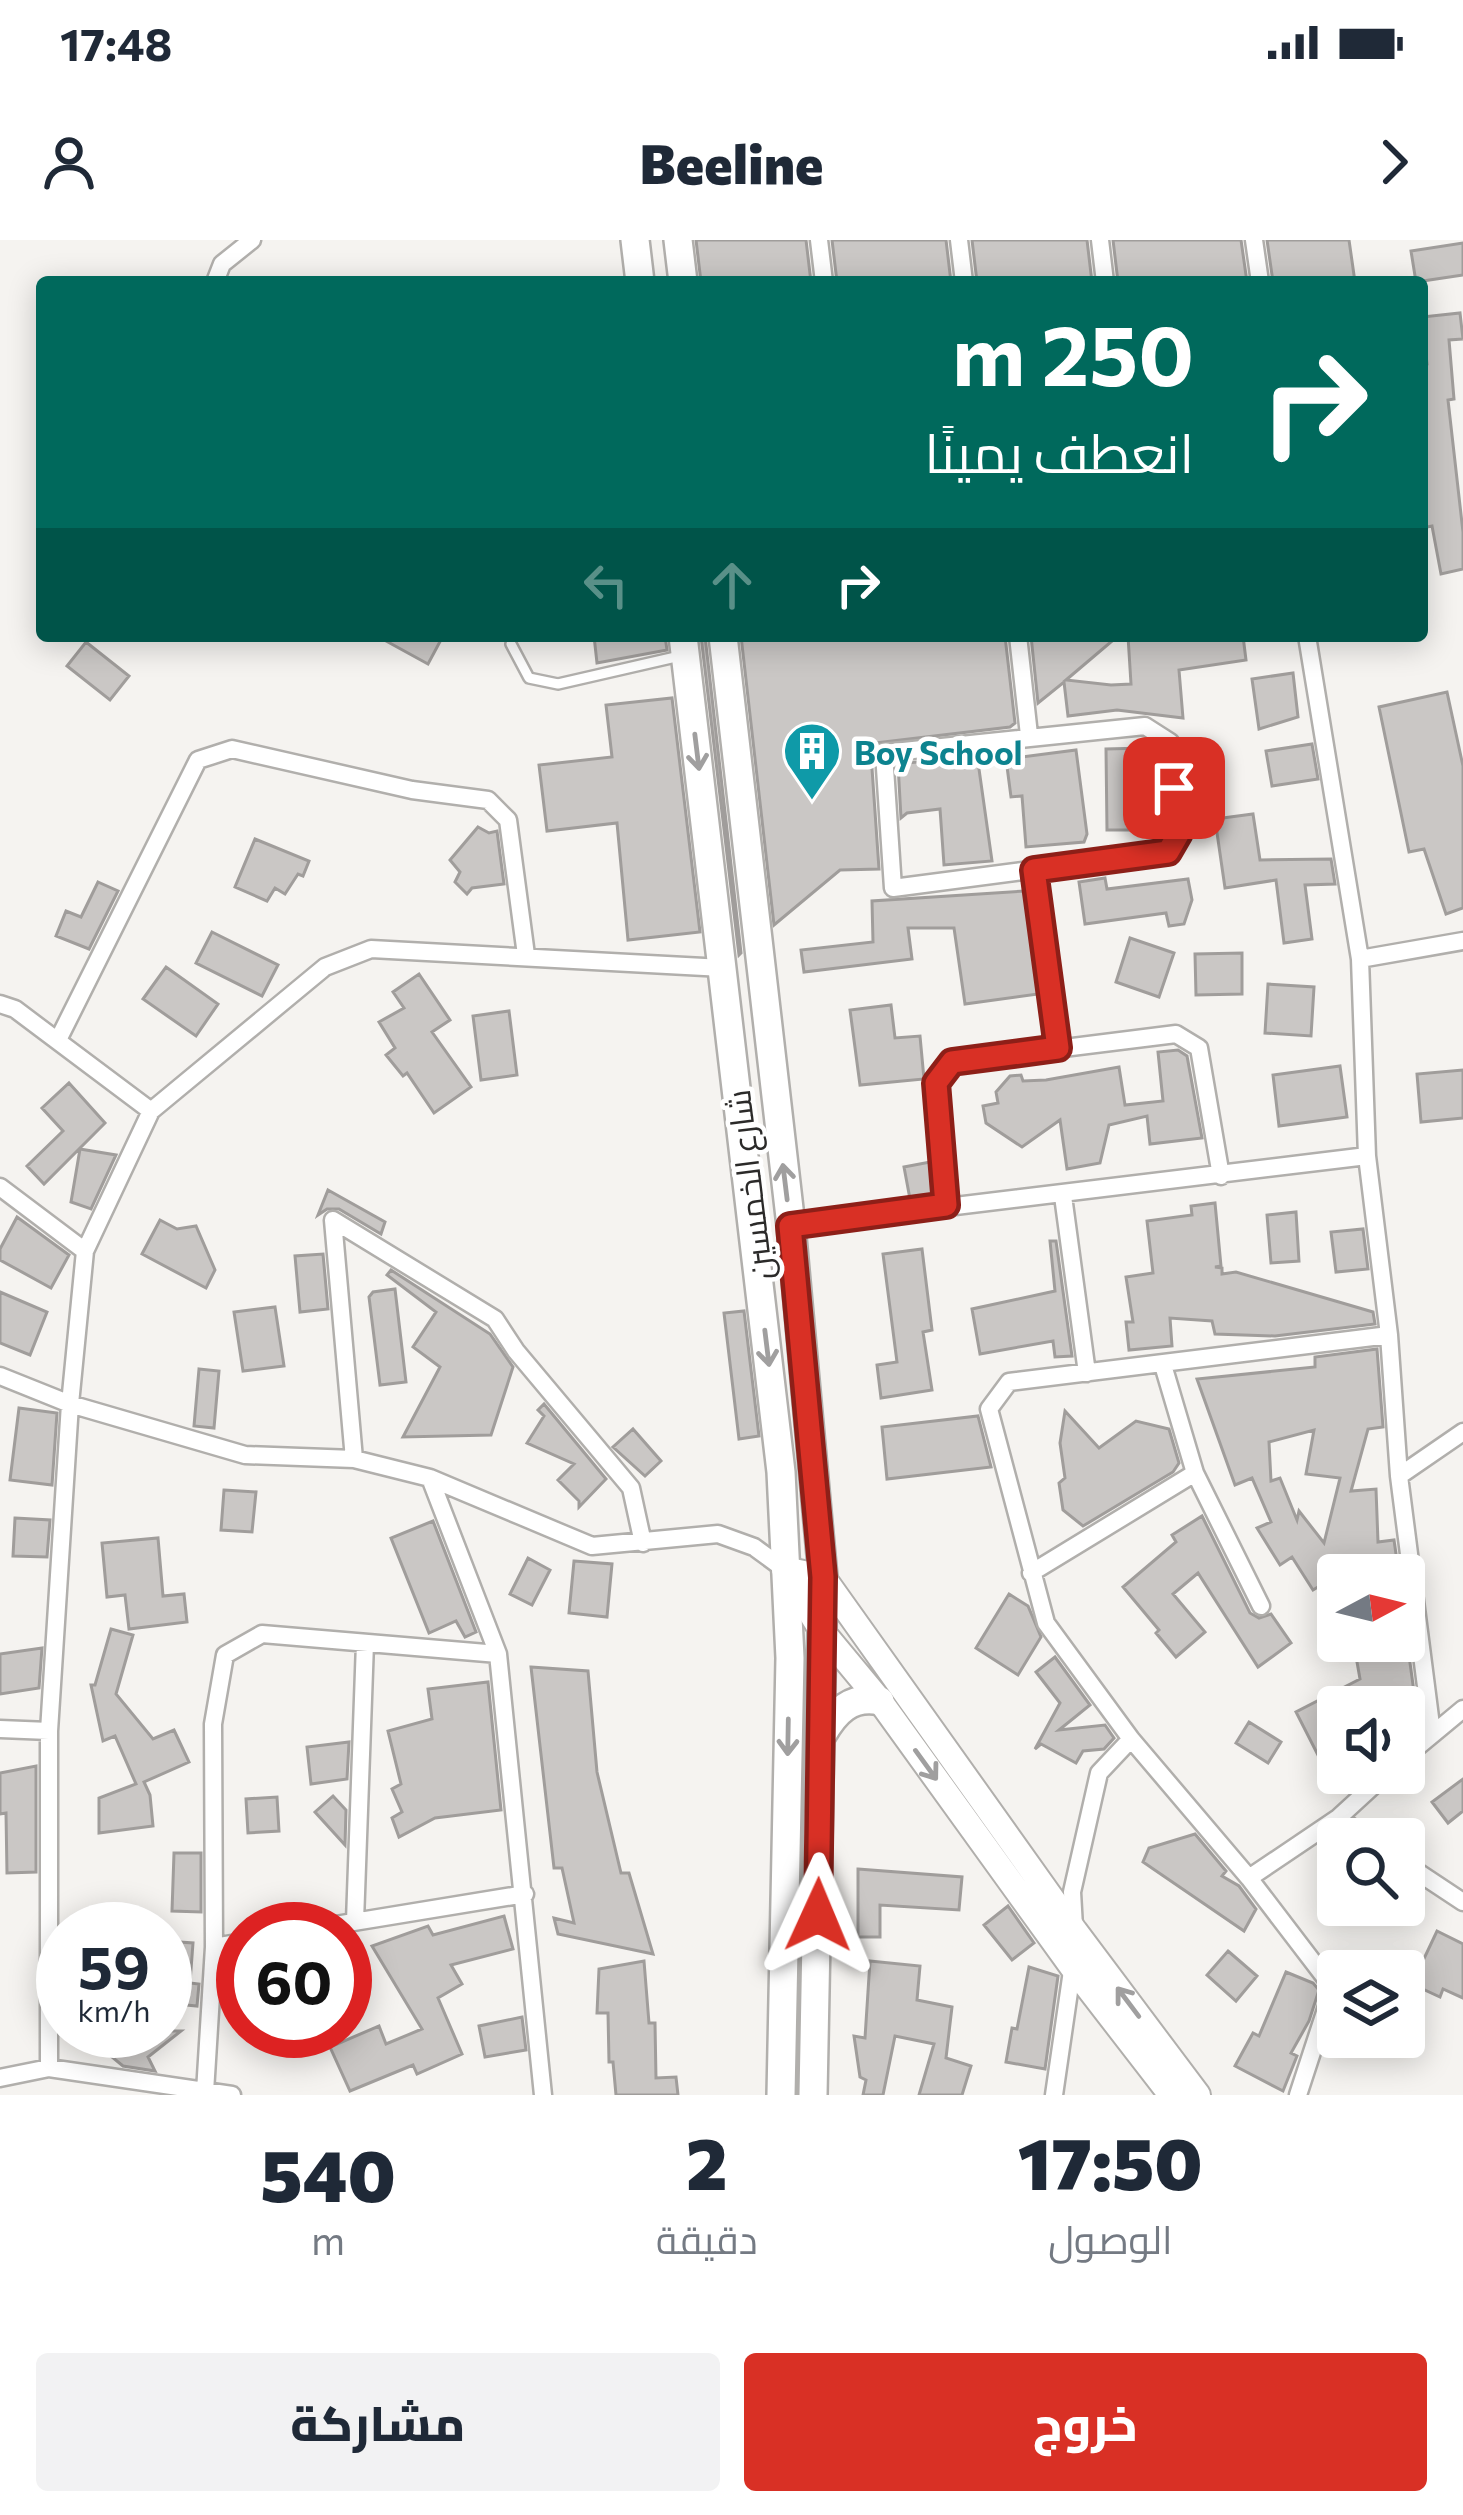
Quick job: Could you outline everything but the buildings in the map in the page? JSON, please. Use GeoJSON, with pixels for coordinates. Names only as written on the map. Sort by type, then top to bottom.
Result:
{"type":"FeatureCollection","features":[{"type":"Feature","properties":{"kind":"main road"},"geometry":{"type":"LineString","coordinates":[[635,240],[639,276]]}},
{"type":"Feature","properties":{"kind":"main road"},"geometry":{"type":"LineString","coordinates":[[678,240],[682,276]]}},
{"type":"Feature","properties":{"kind":"main road","name":"شارع الخمسين"},"geometry":{"type":"LineString","coordinates":[[724,642],[790,1226],[823,1577],[813,2095]]}},
{"type":"Feature","properties":{"kind":"main road","name":"شارع الخمسين"},"geometry":{"type":"LineString","coordinates":[[684,645],[781,1472],[790,1658],[781,2095]]}},
{"type":"Feature","properties":{"kind":"main road"},"geometry":{"type":"LineString","coordinates":[[822,1735],[833,1715],[851,1703],[880,1701]]}},
{"type":"Feature","properties":{"kind":"street"},"geometry":{"type":"LineString","coordinates":[[217,276],[222,264],[252,240]]}},
{"type":"Feature","properties":{"kind":"street"},"geometry":{"type":"LineString","coordinates":[[819,240],[823,276]]}},
{"type":"Feature","properties":{"kind":"street"},"geometry":{"type":"LineString","coordinates":[[959,240],[963,276]]}},
{"type":"Feature","properties":{"kind":"street"},"geometry":{"type":"LineString","coordinates":[[1100,240],[1104,276]]}},
{"type":"Feature","properties":{"kind":"street"},"geometry":{"type":"LineString","coordinates":[[1254,240],[1258,276]]}},
{"type":"Feature","properties":{"kind":"street"},"geometry":{"type":"LineString","coordinates":[[1019,642],[1029,735]]}},
{"type":"Feature","properties":{"kind":"street"},"geometry":{"type":"LineString","coordinates":[[1308,642],[1360,959],[1367,1156],[1399,1476],[1432,1733]]}},
{"type":"Feature","properties":{"kind":"street"},"geometry":{"type":"LineString","coordinates":[[1145,726],[1170,742],[1179,833],[1168,852],[1034,870],[893,888],[884,753],[1145,726]]}},
{"type":"Feature","properties":{"kind":"street"},"geometry":{"type":"LineString","coordinates":[[58,1040],[198,760],[232,749],[412,790],[488,800],[508,820],[526,955]]}},
{"type":"Feature","properties":{"kind":"street"},"geometry":{"type":"LineString","coordinates":[[1034,870],[1058,1048]]}},
{"type":"Feature","properties":{"kind":"street"},"geometry":{"type":"LineString","coordinates":[[1360,959],[1463,941]]}},
{"type":"Feature","properties":{"kind":"street"},"geometry":{"type":"LineString","coordinates":[[49,2068],[49,1731],[85,1251],[152,1111],[325,967],[371,949],[723,968]]}},
{"type":"Feature","properties":{"kind":"street"},"geometry":{"type":"LineString","coordinates":[[0,1004],[15,1009],[152,1111]]}},
{"type":"Feature","properties":{"kind":"street"},"geometry":{"type":"LineString","coordinates":[[946,1205],[936,1083],[952,1062],[1176,1034],[1199,1048],[1221,1176]]}},
{"type":"Feature","properties":{"kind":"street"},"geometry":{"type":"LineString","coordinates":[[790,1226],[1367,1156]]}},
{"type":"Feature","properties":{"kind":"street"},"geometry":{"type":"LineString","coordinates":[[0,1187],[85,1251]]}},
{"type":"Feature","properties":{"kind":"street"},"geometry":{"type":"LineString","coordinates":[[1063,1196],[1087,1373]]}},
{"type":"Feature","properties":{"kind":"street"},"geometry":{"type":"LineString","coordinates":[[354,1460],[333,1220],[495,1319],[516,1351],[631,1487],[643,1543]]}},
{"type":"Feature","properties":{"kind":"street"},"geometry":{"type":"LineString","coordinates":[[1298,2095],[1333,1988],[1249,1878],[1131,1739],[1046,1623],[989,1409],[1010,1382],[1388,1335]]}},
{"type":"Feature","properties":{"kind":"street"},"geometry":{"type":"LineString","coordinates":[[1163,1365],[1195,1473],[1261,1606]]}},
{"type":"Feature","properties":{"kind":"street"},"geometry":{"type":"LineString","coordinates":[[0,1376],[70,1403],[245,1455],[354,1460],[430,1478],[592,1546],[718,1534],[754,1547],[784,1569],[821,1630],[880,1701],[1171,2095]]}},
{"type":"Feature","properties":{"kind":"street"},"geometry":{"type":"LineString","coordinates":[[1399,1476],[1463,1432]]}},
{"type":"Feature","properties":{"kind":"street"},"geometry":{"type":"LineString","coordinates":[[1031,1573],[1195,1473]]}},
{"type":"Feature","properties":{"kind":"street"},"geometry":{"type":"LineString","coordinates":[[430,1478],[498,1654],[543,2095]]}},
{"type":"Feature","properties":{"kind":"street"},"geometry":{"type":"LineString","coordinates":[[784,1569],[823,1577],[1198,2095]]}},
{"type":"Feature","properties":{"kind":"street"},"geometry":{"type":"LineString","coordinates":[[205,2092],[214,1947],[213,1724],[225,1655],[262,1634],[498,1654]]}},
{"type":"Feature","properties":{"kind":"street"},"geometry":{"type":"LineString","coordinates":[[357,1902],[365,1643]]}},
{"type":"Feature","properties":{"kind":"street"},"geometry":{"type":"LineString","coordinates":[[1425,1739],[1463,1709]]}},
{"type":"Feature","properties":{"kind":"street"},"geometry":{"type":"LineString","coordinates":[[0,1730],[49,1731]]}},
{"type":"Feature","properties":{"kind":"street"},"geometry":{"type":"LineString","coordinates":[[1054,2095],[1072,1967],[1072,1892],[1099,1773],[1131,1739]]}},
{"type":"Feature","properties":{"kind":"street"},"geometry":{"type":"LineString","coordinates":[[1338,1818],[1365,1794]]}},
{"type":"Feature","properties":{"kind":"street"},"geometry":{"type":"LineString","coordinates":[[1249,1878],[1317,1832]]}},
{"type":"Feature","properties":{"kind":"street"},"geometry":{"type":"LineString","coordinates":[[1425,1877],[1463,1902]]}},
{"type":"Feature","properties":{"kind":"street"},"geometry":{"type":"LineString","coordinates":[[372,1918],[525,1894]]}},
{"type":"Feature","properties":{"kind":"street"},"geometry":{"type":"LineString","coordinates":[[0,2078],[49,2068],[232,2095]]}},
{"type":"Feature","properties":{"kind":"lane"},"geometry":{"type":"LineString","coordinates":[[511,644],[529,679],[557,684],[684,645]]}},
{"type":"Feature","properties":{"kind":"place","name":"Boy School"},"geometry":{"type":"Point","coordinates":[812,802]}},
{"type":"Feature","properties":{"kind":"route"},"geometry":{"type":"LineString","coordinates":[[818,1915],[823,1577],[790,1226],[946,1205],[936,1083],[952,1062],[1058,1048],[1034,870],[1168,852],[1179,833],[1174,788]]}}]}
